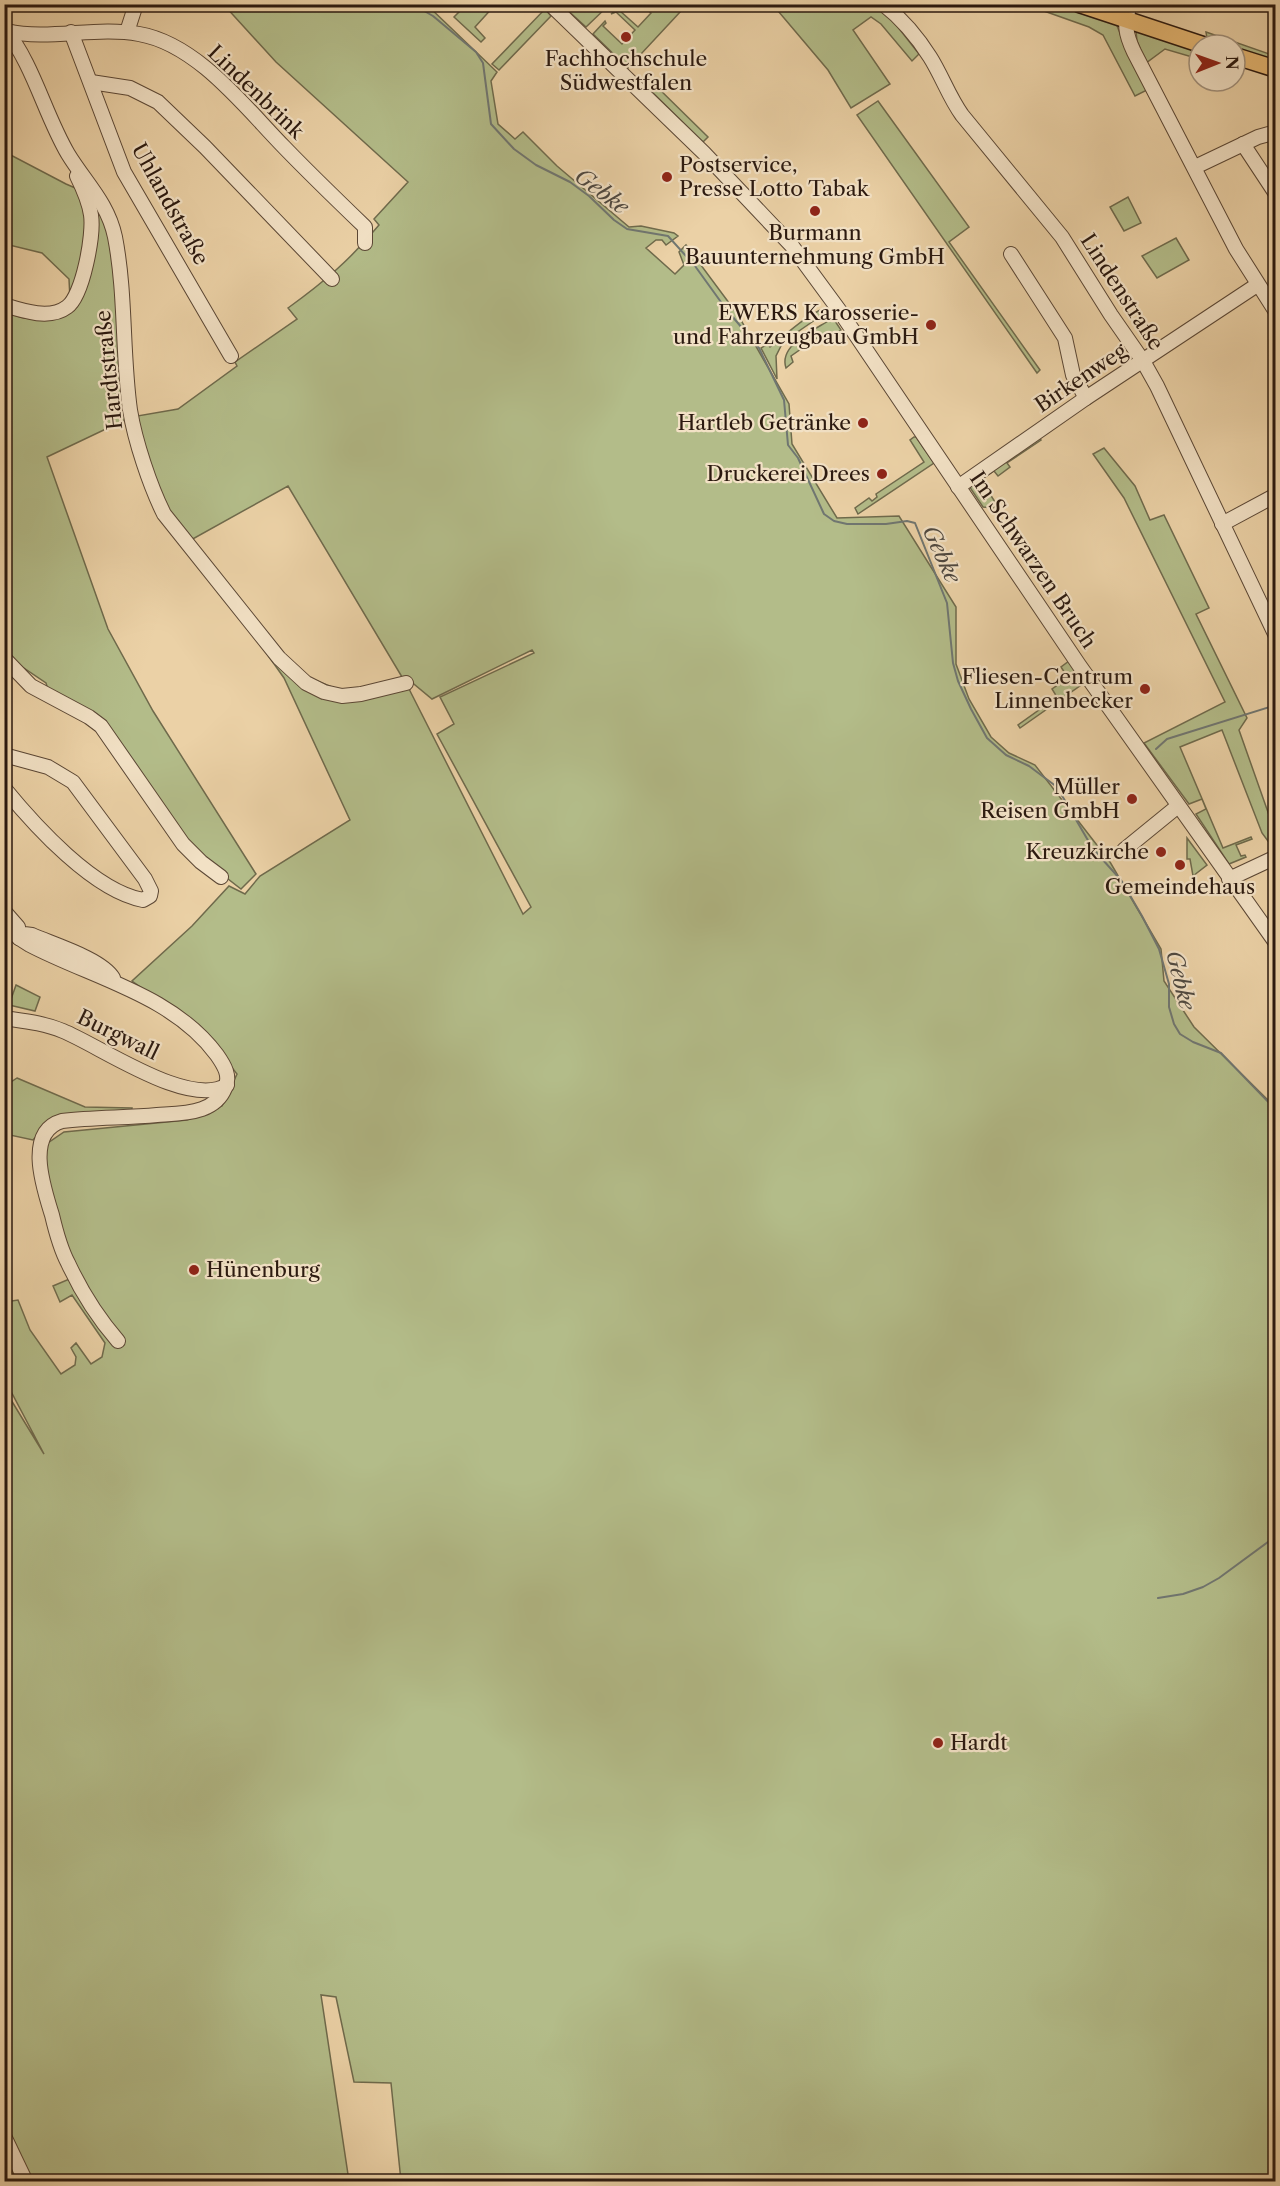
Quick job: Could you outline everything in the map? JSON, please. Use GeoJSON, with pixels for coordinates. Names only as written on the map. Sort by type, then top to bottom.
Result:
{"type":"FeatureCollection","features":[{"type":"Feature","properties":{"kind":"main road"},"geometry":{"type":"LineString","coordinates":[[1079,4],[1128,12],[1187,38]]}},
{"type":"Feature","properties":{"kind":"main road"},"geometry":{"type":"LineString","coordinates":[[1247,60],[1275,69]]}},
{"type":"Feature","properties":{"kind":"street"},"geometry":{"type":"LineString","coordinates":[[127,32],[136,4]]}},
{"type":"Feature","properties":{"kind":"street","name":"Im Schwarzen Bruch"},"geometry":{"type":"LineString","coordinates":[[550,4],[753,202],[792,246],[839,310],[1075,660],[1275,943]]}},
{"type":"Feature","properties":{"kind":"street","name":"Lindenstraße"},"geometry":{"type":"LineString","coordinates":[[882,4],[905,26],[930,56],[958,109],[1062,237],[1143,361],[1222,524],[1272,618],[1275,636]]}},
{"type":"Feature","properties":{"kind":"street"},"geometry":{"type":"LineString","coordinates":[[1128,12],[1128,38],[1134,52],[1228,233],[1275,312]]}},
{"type":"Feature","properties":{"kind":"street","name":"Lindenbrink"},"geometry":{"type":"LineString","coordinates":[[6,29],[22,34],[127,32],[149,36],[186,53],[216,78],[365,226],[365,243]]}},
{"type":"Feature","properties":{"kind":"street","name":"Hardtstraße"},"geometry":{"type":"LineString","coordinates":[[6,29],[29,69],[69,154],[101,200],[111,222],[121,288],[132,417],[153,487],[164,514],[279,658],[306,683],[324,692],[342,696],[361,694],[406,683]]}},
{"type":"Feature","properties":{"kind":"street","name":"Uhlandstraße"},"geometry":{"type":"LineString","coordinates":[[71,32],[124,172],[231,356]]}},
{"type":"Feature","properties":{"kind":"street"},"geometry":{"type":"LineString","coordinates":[[91,82],[130,88],[158,102],[205,147],[332,279]]}},
{"type":"Feature","properties":{"kind":"street"},"geometry":{"type":"LineString","coordinates":[[1195,167],[1258,137],[1275,132]]}},
{"type":"Feature","properties":{"kind":"street"},"geometry":{"type":"LineString","coordinates":[[1243,144],[1275,194]]}},
{"type":"Feature","properties":{"kind":"street"},"geometry":{"type":"LineString","coordinates":[[4,305],[30,312],[53,312],[68,307],[75,297],[90,246],[92,218],[89,203],[69,154]]}},
{"type":"Feature","properties":{"kind":"street"},"geometry":{"type":"LineString","coordinates":[[1011,254],[1065,338],[1073,375],[1086,398]]}},
{"type":"Feature","properties":{"kind":"street","name":"Birkenweg"},"geometry":{"type":"LineString","coordinates":[[958,487],[1086,398],[1257,285]]}},
{"type":"Feature","properties":{"kind":"street"},"geometry":{"type":"LineString","coordinates":[[1222,524],[1275,495]]}},
{"type":"Feature","properties":{"kind":"street"},"geometry":{"type":"LineString","coordinates":[[4,658],[31,686],[89,717],[101,726],[183,844],[221,877]]}},
{"type":"Feature","properties":{"kind":"street"},"geometry":{"type":"LineString","coordinates":[[4,755],[54,770],[80,788],[145,879],[151,891],[150,896],[141,898],[105,883],[61,850],[4,788]]}},
{"type":"Feature","properties":{"kind":"street"},"geometry":{"type":"LineString","coordinates":[[1124,850],[1178,806]]}},
{"type":"Feature","properties":{"kind":"street"},"geometry":{"type":"LineString","coordinates":[[1229,879],[1275,857]]}},
{"type":"Feature","properties":{"kind":"street"},"geometry":{"type":"LineString","coordinates":[[4,911],[18,931],[161,1007],[197,1034],[222,1064],[228,1075],[227,1085],[203,1108],[179,1114],[62,1121],[50,1126],[43,1136],[39,1154],[41,1174],[64,1256],[97,1314],[118,1341]]}},
{"type":"Feature","properties":{"kind":"street","name":"Burgwall"},"geometry":{"type":"LineString","coordinates":[[4,1017],[57,1029],[167,1082],[214,1096]]}},
{"type":"Feature","properties":{"kind":"street"},"geometry":{"type":"LineString","coordinates":[[4,2136],[26,2181]]}},
{"type":"Feature","properties":{"kind":"green space"},"geometry":{"type":"Polygon","coordinates":[[[224,5],[427,5],[497,72],[491,81],[498,124],[515,139],[523,132],[557,166],[629,227],[641,226],[674,233],[678,236],[666,245],[662,240],[656,240],[646,248],[675,274],[684,265],[679,252],[686,245],[738,315],[789,404],[792,444],[837,518],[899,516],[956,607],[956,664],[969,699],[991,737],[1009,753],[1035,765],[1110,862],[1161,949],[1164,981],[1194,1027],[1275,1107],[1275,2181],[401,2181],[391,2083],[354,2082],[336,1997],[321,1995],[349,2181],[5,2181],[5,1390],[44,1454],[5,1380],[5,1302],[18,1300],[30,1330],[61,1374],[75,1365],[76,1357],[71,1348],[76,1343],[91,1364],[102,1357],[105,1343],[72,1295],[60,1302],[53,1286],[79,1275],[54,1212],[47,1176],[45,1145],[64,1132],[187,1120],[222,1106],[237,1074],[197,1027],[132,981],[192,926],[229,886],[245,894],[260,876],[350,820],[284,678],[168,513],[131,417],[47,457],[108,629],[153,711],[256,874],[241,889],[192,851],[99,718],[49,693],[46,683],[12,660],[5,649],[4,474],[8,472],[4,403],[5,310],[24,318],[39,317],[70,299],[69,279],[42,253],[5,244],[5,152],[94,196],[109,233],[132,417],[178,409],[237,366],[235,362],[297,319],[288,308],[358,249],[379,225],[374,219],[408,182],[276,62],[224,5]],[[288,486],[189,541],[273,643],[312,679],[342,691],[405,682],[288,486]],[[532,650],[432,699],[409,680],[406,683],[523,914],[531,907],[437,734],[454,724],[440,697],[534,653],[532,650]]]}},
{"type":"Feature","properties":{"kind":"green space"},"geometry":{"type":"Polygon","coordinates":[[[466,5],[495,5],[475,27],[485,38],[481,42],[454,17],[466,5]]]}},
{"type":"Feature","properties":{"kind":"green space"},"geometry":{"type":"Polygon","coordinates":[[[566,5],[609,5],[586,27],[564,7],[566,5]]]}},
{"type":"Feature","properties":{"kind":"green space"},"geometry":{"type":"Polygon","coordinates":[[[621,5],[619,10],[638,27],[651,13],[642,5],[647,5],[653,10],[659,5],[675,5],[681,11],[628,68],[593,34],[605,21],[603,26],[622,44],[635,30],[616,12],[611,14],[621,5]]]}},
{"type":"Feature","properties":{"kind":"green space"},"geometry":{"type":"Polygon","coordinates":[[[773,5],[873,5],[890,17],[919,54],[912,61],[881,24],[871,17],[853,30],[890,84],[851,108],[828,70],[773,5]]]}},
{"type":"Feature","properties":{"kind":"green space"},"geometry":{"type":"Polygon","coordinates":[[[1027,5],[1052,5],[1116,23],[1126,49],[1149,89],[1135,96],[1103,35],[1089,27],[1027,5]]]}},
{"type":"Feature","properties":{"kind":"green space"},"geometry":{"type":"Polygon","coordinates":[[[545,9],[551,16],[499,70],[492,64],[545,9]]]}},
{"type":"Feature","properties":{"kind":"green space"},"geometry":{"type":"Polygon","coordinates":[[[1136,31],[1187,46],[1187,55],[1165,49],[1146,63],[1137,41],[1136,31]]]}},
{"type":"Feature","properties":{"kind":"green space"},"geometry":{"type":"Polygon","coordinates":[[[1247,46],[1275,56],[1275,62],[1247,52],[1247,46]]]}},
{"type":"Feature","properties":{"kind":"green space"},"geometry":{"type":"Polygon","coordinates":[[[653,83],[708,137],[703,142],[650,90],[653,83]]]}},
{"type":"Feature","properties":{"kind":"green space"},"geometry":{"type":"Polygon","coordinates":[[[878,101],[969,227],[949,242],[1040,370],[1037,373],[857,115],[878,101]]]}},
{"type":"Feature","properties":{"kind":"green space"},"geometry":{"type":"Polygon","coordinates":[[[1128,197],[1141,223],[1124,231],[1110,207],[1128,197]]]}},
{"type":"Feature","properties":{"kind":"green space"},"geometry":{"type":"Polygon","coordinates":[[[1176,238],[1189,260],[1157,278],[1142,256],[1176,238]]]}},
{"type":"Feature","properties":{"kind":"green space"},"geometry":{"type":"Polygon","coordinates":[[[825,308],[828,311],[783,342],[776,356],[777,379],[761,348],[768,344],[770,347],[804,320],[825,308]]]}},
{"type":"Feature","properties":{"kind":"green space"},"geometry":{"type":"Polygon","coordinates":[[[833,318],[841,330],[822,343],[817,338],[791,356],[793,362],[786,368],[785,359],[793,345],[800,338],[833,318]]]}},
{"type":"Feature","properties":{"kind":"green space"},"geometry":{"type":"Polygon","coordinates":[[[914,437],[934,463],[858,514],[855,508],[869,498],[872,501],[877,497],[876,494],[924,462],[910,440],[914,437]]]}},
{"type":"Feature","properties":{"kind":"green space"},"geometry":{"type":"Polygon","coordinates":[[[1039,437],[1041,440],[1007,463],[1010,467],[998,476],[994,471],[981,480],[997,505],[993,508],[983,507],[969,486],[1039,437]]]}},
{"type":"Feature","properties":{"kind":"green space"},"geometry":{"type":"Polygon","coordinates":[[[1104,448],[1135,486],[1150,520],[1164,515],[1209,608],[1196,614],[1247,718],[1239,730],[1275,832],[1275,838],[1268,841],[1262,833],[1222,730],[1180,747],[1223,848],[1251,837],[1252,839],[1236,845],[1241,856],[1246,857],[1229,864],[1196,814],[1206,809],[1202,799],[1189,804],[1144,743],[1225,702],[1124,498],[1093,454],[1104,448]]]}},
{"type":"Feature","properties":{"kind":"green space"},"geometry":{"type":"Polygon","coordinates":[[[1069,661],[1084,683],[1020,728],[1018,725],[1057,697],[1052,689],[1068,678],[1061,667],[1069,661]]]}},
{"type":"Feature","properties":{"kind":"green space"},"geometry":{"type":"Polygon","coordinates":[[[1187,838],[1207,865],[1193,876],[1190,859],[1187,859],[1187,838]]]}},
{"type":"Feature","properties":{"kind":"green space"},"geometry":{"type":"Polygon","coordinates":[[[16,985],[40,997],[35,1011],[9,1005],[16,985]]]}},
{"type":"Feature","properties":{"kind":"green space"},"geometry":{"type":"Polygon","coordinates":[[[17,1078],[85,1107],[132,1108],[131,1116],[48,1123],[33,1140],[5,1134],[5,1086],[17,1078]]]}},
{"type":"Feature","properties":{"kind":"waterway","name":"Gebke"},"geometry":{"type":"LineString","coordinates":[[412,4],[433,16],[476,52],[483,63],[491,124],[514,149],[536,165],[570,182],[627,229],[668,236],[695,266],[726,309],[759,348],[784,400],[788,445],[798,458],[824,514],[834,521],[847,524],[886,524],[907,521],[915,523],[947,603],[953,663],[958,681],[987,738],[1006,755],[1029,766],[1057,787],[1093,849],[1121,880],[1159,949],[1169,984],[1169,1007],[1180,1034],[1221,1053],[1276,1110]]}},
{"type":"Feature","properties":{"kind":"waterway"},"geometry":{"type":"LineString","coordinates":[[1156,749],[1167,739],[1276,705]]}},
{"type":"Feature","properties":{"kind":"waterway"},"geometry":{"type":"LineString","coordinates":[[1158,1598],[1183,1594],[1203,1587],[1276,1536]]}},
{"type":"Feature","properties":{"kind":"place","name":"Fachhochschule Südwestfalen"},"geometry":{"type":"Point","coordinates":[626,37]}},
{"type":"Feature","properties":{"kind":"place","name":"Postservice, Presse Lotto Tabak"},"geometry":{"type":"Point","coordinates":[667,177]}},
{"type":"Feature","properties":{"kind":"place","name":"Burmann Bauunternehmung GmbH"},"geometry":{"type":"Point","coordinates":[815,211]}},
{"type":"Feature","properties":{"kind":"place","name":"EWERS Karosserie- und Fahrzeugbau GmbH"},"geometry":{"type":"Point","coordinates":[931,325]}},
{"type":"Feature","properties":{"kind":"place","name":"Hartleb Getränke"},"geometry":{"type":"Point","coordinates":[863,423]}},
{"type":"Feature","properties":{"kind":"place","name":"Druckerei Drees"},"geometry":{"type":"Point","coordinates":[882,474]}},
{"type":"Feature","properties":{"kind":"place","name":"Fliesen-Centrum Linnenbecker"},"geometry":{"type":"Point","coordinates":[1145,689]}},
{"type":"Feature","properties":{"kind":"place","name":"Müller Reisen GmbH"},"geometry":{"type":"Point","coordinates":[1132,799]}},
{"type":"Feature","properties":{"kind":"place","name":"Kreuzkirche"},"geometry":{"type":"Point","coordinates":[1161,852]}},
{"type":"Feature","properties":{"kind":"place","name":"Gemeindehaus"},"geometry":{"type":"Point","coordinates":[1180,865]}},
{"type":"Feature","properties":{"kind":"place","name":"Hünenburg"},"geometry":{"type":"Point","coordinates":[194,1270]}},
{"type":"Feature","properties":{"kind":"place","name":"Hardt"},"geometry":{"type":"Point","coordinates":[938,1743]}}]}
